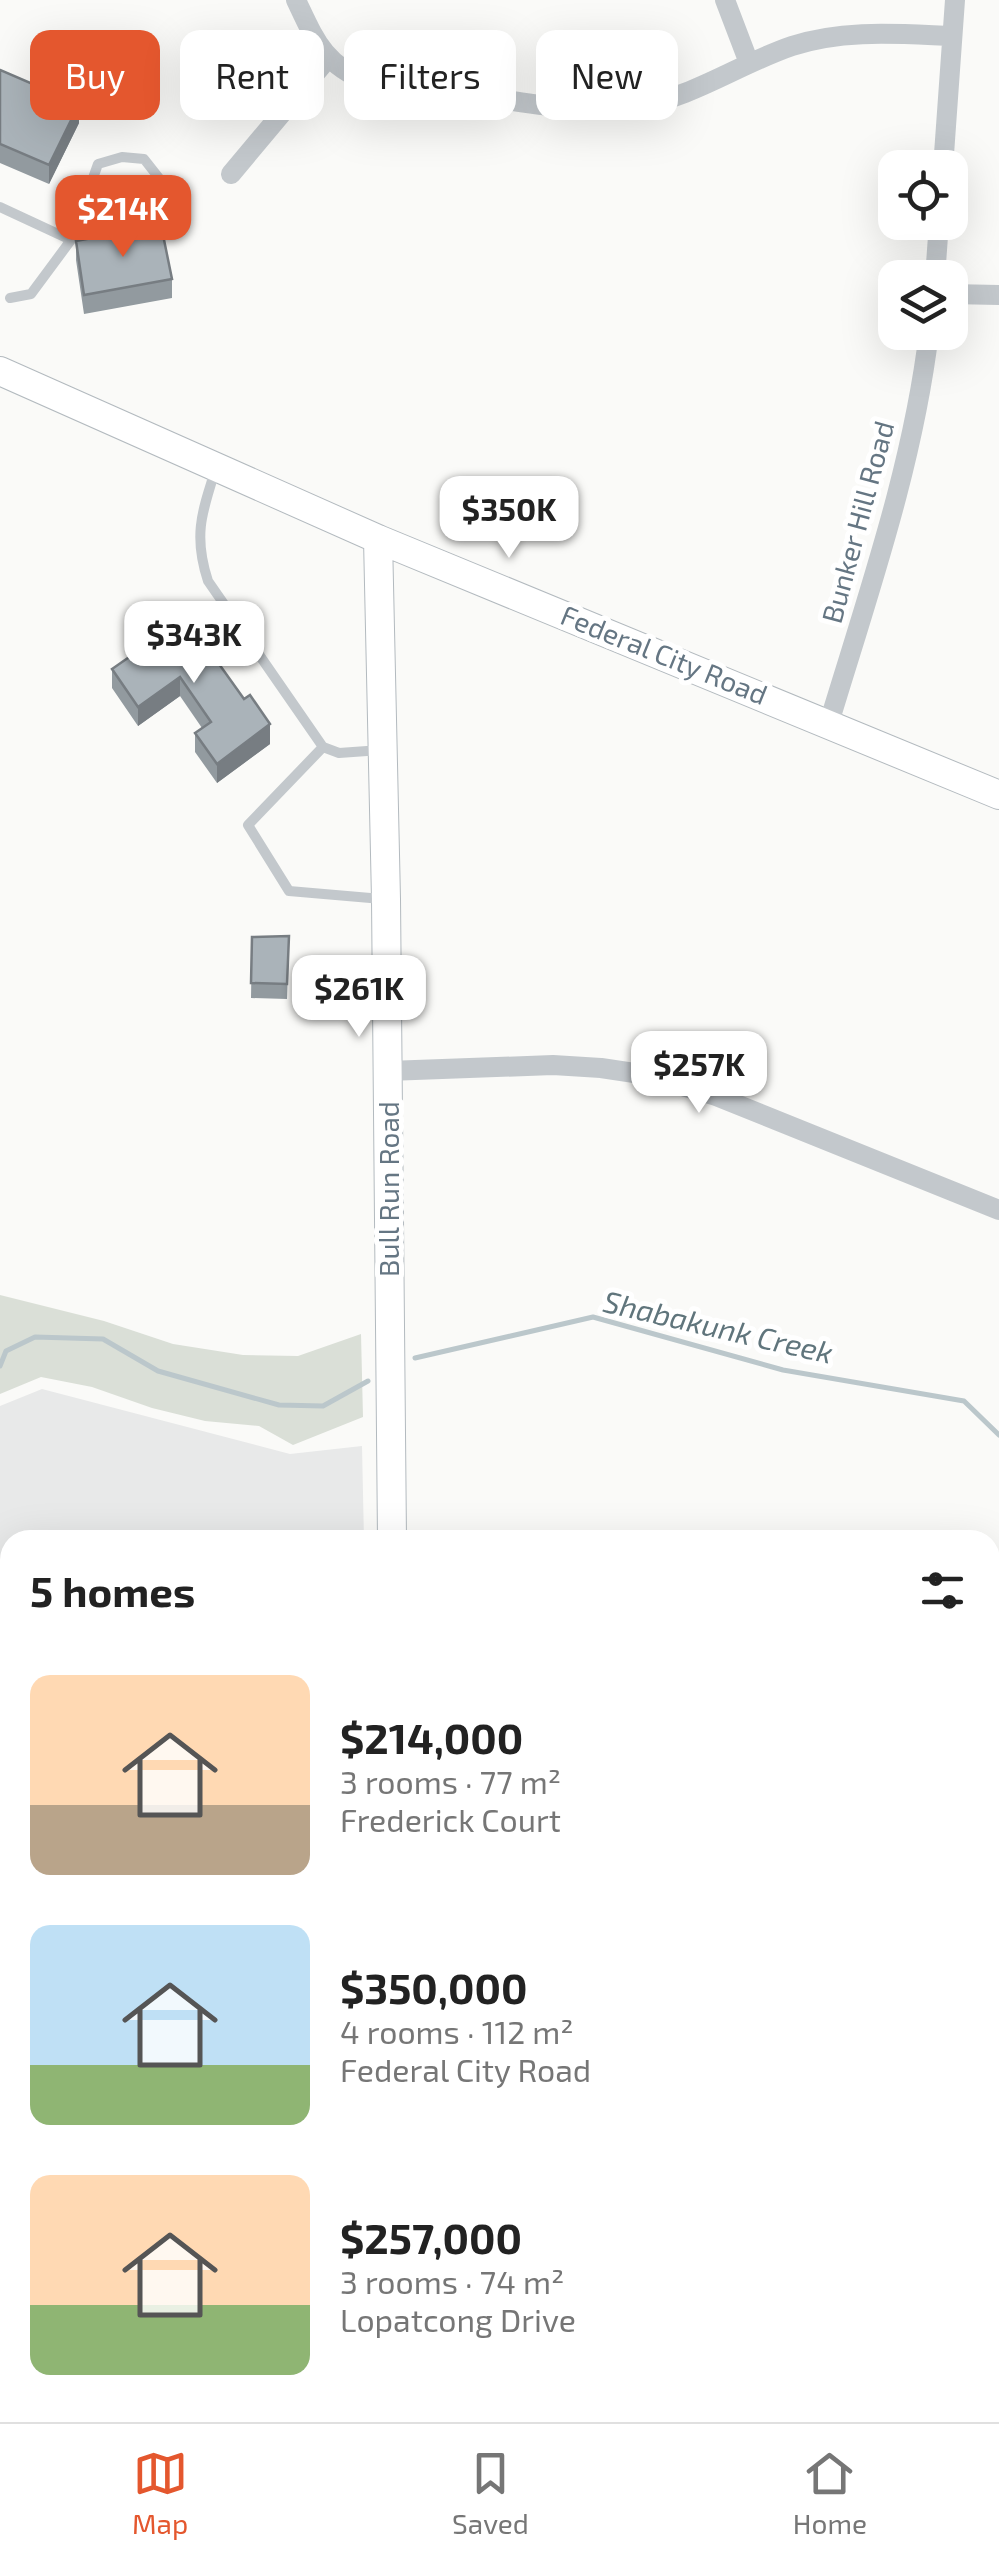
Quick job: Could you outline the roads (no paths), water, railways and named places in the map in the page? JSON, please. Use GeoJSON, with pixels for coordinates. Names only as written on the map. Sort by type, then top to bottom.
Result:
{"type":"FeatureCollection","features":[{"type":"Feature","properties":{"kind":"street"},"geometry":{"type":"LineString","coordinates":[[296,0],[316,44],[328,58],[350,75],[368,82],[594,110],[665,101],[794,45],[832,36],[952,36]]}},
{"type":"Feature","properties":{"kind":"street"},"geometry":{"type":"LineString","coordinates":[[725,0],[750,64]]}},
{"type":"Feature","properties":{"kind":"street"},"geometry":{"type":"LineString","coordinates":[[944,150],[955,0]]}},
{"type":"Feature","properties":{"kind":"street"},"geometry":{"type":"LineString","coordinates":[[231,174],[328,58]]}},
{"type":"Feature","properties":{"kind":"street"},"geometry":{"type":"LineString","coordinates":[[968,294],[999,295]]}},
{"type":"Feature","properties":{"kind":"street","name":"Bunker Hill Road"},"geometry":{"type":"LineString","coordinates":[[829,723],[901,482],[927,350]]}},
{"type":"Feature","properties":{"kind":"street","name":"Federal City Road"},"geometry":{"type":"LineString","coordinates":[[0,371],[378,539],[999,795]]}},
{"type":"Feature","properties":{"kind":"street","name":"Bull Run Road"},"geometry":{"type":"LineString","coordinates":[[378,539],[392,1530]]}},
{"type":"Feature","properties":{"kind":"street"},"geometry":{"type":"LineString","coordinates":[[388,1071],[554,1065],[641,1074],[716,1096],[999,1210]]}},
{"type":"Feature","properties":{"kind":"lane"},"geometry":{"type":"LineString","coordinates":[[10,298],[31,294],[71,240],[98,164],[122,157],[144,159],[159,178],[157,198],[136,208],[80,215]]}},
{"type":"Feature","properties":{"kind":"lane"},"geometry":{"type":"LineString","coordinates":[[0,207],[71,240]]}},
{"type":"Feature","properties":{"kind":"lane"},"geometry":{"type":"LineString","coordinates":[[216,467],[199,539],[208,581],[323,747],[339,753],[382,750]]}},
{"type":"Feature","properties":{"kind":"lane"},"geometry":{"type":"LineString","coordinates":[[323,747],[248,825],[290,891],[386,899]]}},
{"type":"Feature","properties":{"kind":"waterway","name":"Shabakunk Creek"},"geometry":{"type":"LineString","coordinates":[[415,1358],[593,1317],[783,1370],[964,1401],[999,1435]]}},
{"type":"Feature","properties":{"kind":"waterway","name":"Shabakunk Creek"},"geometry":{"type":"LineString","coordinates":[[0,1366],[6,1351],[35,1337],[103,1339],[158,1371],[279,1405],[323,1406],[368,1381]]}}]}
